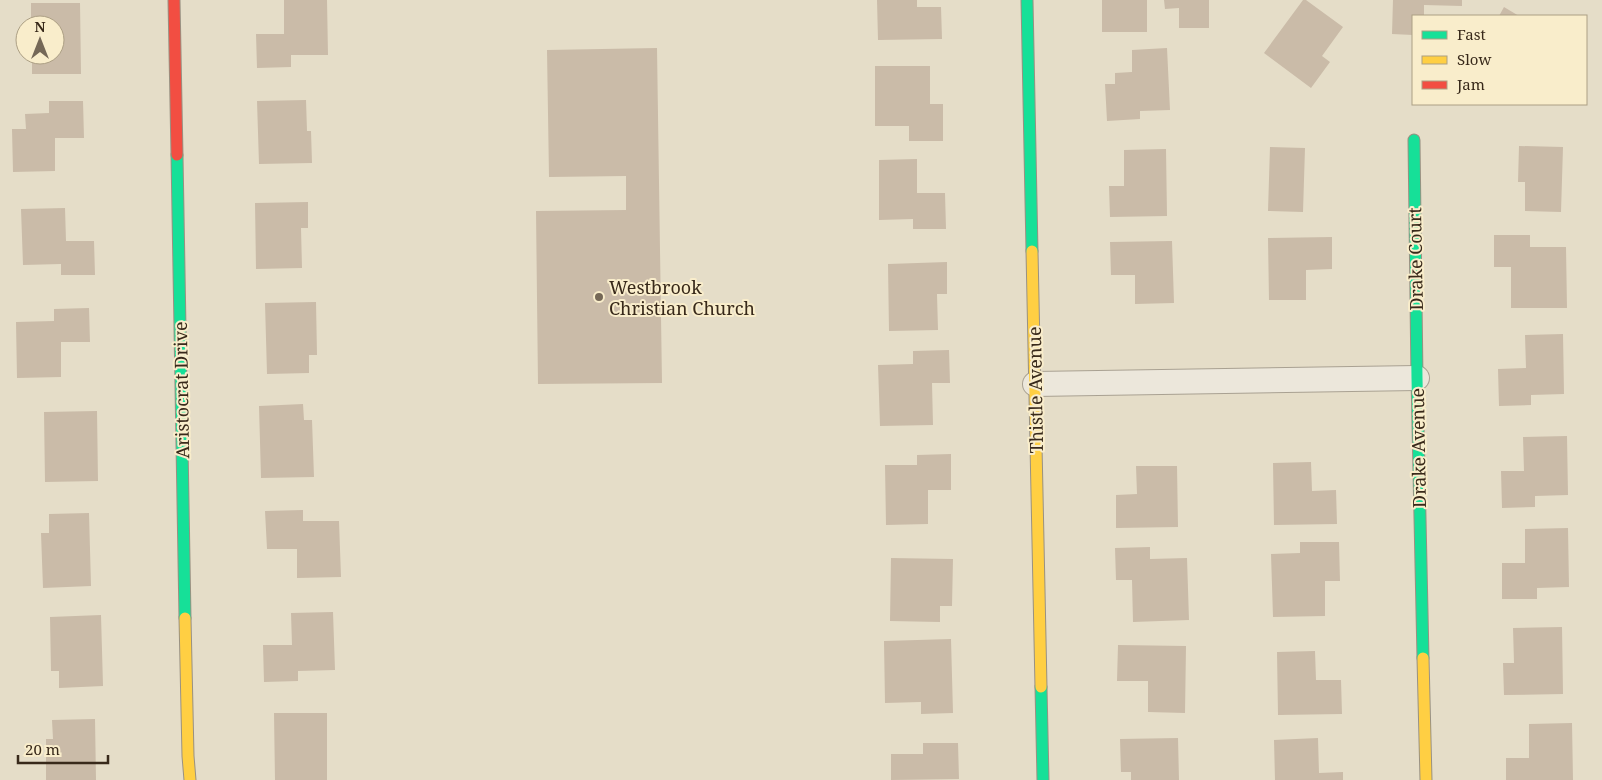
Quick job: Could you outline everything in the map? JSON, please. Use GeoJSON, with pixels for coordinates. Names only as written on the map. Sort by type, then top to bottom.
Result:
{"type":"FeatureCollection","features":[{"type":"Feature","properties":{"kind":"street","name":"Aristocrat Drive"},"geometry":{"type":"LineString","coordinates":[[174,0],[188,756],[190,780]]}},
{"type":"Feature","properties":{"kind":"street","name":"Thistle Avenue"},"geometry":{"type":"LineString","coordinates":[[1027,0],[1042,780]]}},
{"type":"Feature","properties":{"kind":"street","name":"Drake Court"},"geometry":{"type":"LineString","coordinates":[[1414,140],[1417,378]]}},
{"type":"Feature","properties":{"kind":"street","name":"Drake Avenue"},"geometry":{"type":"LineString","coordinates":[[1035,384],[1417,378],[1426,780]]}},
{"type":"Feature","properties":{"kind":"building"},"geometry":{"type":"Polygon","coordinates":[[[284,0],[327,0],[328,55],[291,55],[291,67],[257,68],[256,34],[284,34],[284,0]]]}},
{"type":"Feature","properties":{"kind":"building"},"geometry":{"type":"Polygon","coordinates":[[[877,0],[917,0],[917,7],[941,7],[942,39],[878,40],[877,0]]]}},
{"type":"Feature","properties":{"kind":"building"},"geometry":{"type":"Polygon","coordinates":[[[1102,0],[1147,0],[1147,32],[1102,32],[1102,0]]]}},
{"type":"Feature","properties":{"kind":"building"},"geometry":{"type":"Polygon","coordinates":[[[1164,0],[1209,0],[1209,28],[1179,28],[1179,8],[1165,9],[1164,0]]]}},
{"type":"Feature","properties":{"kind":"building"},"geometry":{"type":"Polygon","coordinates":[[[1303,0],[1306,0],[1343,27],[1322,56],[1330,62],[1311,88],[1264,53],[1303,0]]]}},
{"type":"Feature","properties":{"kind":"building"},"geometry":{"type":"Polygon","coordinates":[[[1393,0],[1462,0],[1462,6],[1424,5],[1424,15],[1412,15],[1412,35],[1392,34],[1393,0]]]}},
{"type":"Feature","properties":{"kind":"building"},"geometry":{"type":"Polygon","coordinates":[[[31,3],[80,3],[81,74],[32,74],[32,65],[65,65],[65,15],[31,15],[31,3]]]}},
{"type":"Feature","properties":{"kind":"building"},"geometry":{"type":"Polygon","coordinates":[[[1504,7],[1517,15],[1500,15],[1504,7]]]}},
{"type":"Feature","properties":{"kind":"building","name":"Westbrook Christian Church"},"geometry":{"type":"Polygon","coordinates":[[[657,48],[662,383],[538,384],[536,211],[626,210],[626,176],[549,177],[547,50],[657,48]]]}},
{"type":"Feature","properties":{"kind":"building"},"geometry":{"type":"Polygon","coordinates":[[[1167,48],[1170,110],[1140,111],[1140,119],[1107,121],[1105,84],[1115,84],[1115,73],[1132,72],[1132,50],[1167,48]]]}},
{"type":"Feature","properties":{"kind":"building"},"geometry":{"type":"Polygon","coordinates":[[[875,66],[930,66],[930,104],[943,104],[943,141],[909,141],[909,126],[875,126],[875,66]]]}},
{"type":"Feature","properties":{"kind":"building"},"geometry":{"type":"Polygon","coordinates":[[[306,100],[307,131],[311,131],[312,163],[259,164],[257,101],[306,100]]]}},
{"type":"Feature","properties":{"kind":"building"},"geometry":{"type":"Polygon","coordinates":[[[49,101],[83,101],[84,138],[55,138],[55,171],[13,172],[12,129],[26,129],[25,114],[49,113],[49,101]]]}},
{"type":"Feature","properties":{"kind":"building"},"geometry":{"type":"Polygon","coordinates":[[[1519,146],[1563,147],[1561,212],[1525,211],[1525,182],[1518,182],[1519,146]]]}},
{"type":"Feature","properties":{"kind":"building"},"geometry":{"type":"Polygon","coordinates":[[[1270,147],[1305,148],[1303,212],[1268,211],[1270,147]]]}},
{"type":"Feature","properties":{"kind":"building"},"geometry":{"type":"Polygon","coordinates":[[[1166,149],[1167,216],[1110,217],[1109,186],[1124,186],[1124,150],[1166,149]]]}},
{"type":"Feature","properties":{"kind":"building"},"geometry":{"type":"Polygon","coordinates":[[[917,159],[917,193],[945,193],[946,229],[913,229],[913,219],[879,220],[879,160],[917,159]]]}},
{"type":"Feature","properties":{"kind":"building"},"geometry":{"type":"Polygon","coordinates":[[[308,202],[308,228],[301,228],[302,268],[256,269],[255,203],[308,202]]]}},
{"type":"Feature","properties":{"kind":"building"},"geometry":{"type":"Polygon","coordinates":[[[65,208],[66,241],[94,241],[95,275],[61,275],[61,264],[23,265],[21,209],[65,208]]]}},
{"type":"Feature","properties":{"kind":"building"},"geometry":{"type":"Polygon","coordinates":[[[1494,235],[1530,235],[1530,247],[1566,247],[1567,308],[1511,308],[1511,267],[1494,267],[1494,235]]]}},
{"type":"Feature","properties":{"kind":"building"},"geometry":{"type":"Polygon","coordinates":[[[1332,237],[1332,269],[1306,270],[1306,300],[1269,300],[1268,238],[1332,237]]]}},
{"type":"Feature","properties":{"kind":"building"},"geometry":{"type":"Polygon","coordinates":[[[1172,241],[1174,303],[1135,304],[1135,275],[1111,275],[1110,242],[1172,241]]]}},
{"type":"Feature","properties":{"kind":"building"},"geometry":{"type":"Polygon","coordinates":[[[947,262],[947,294],[937,294],[938,330],[889,331],[888,264],[947,262]]]}},
{"type":"Feature","properties":{"kind":"building"},"geometry":{"type":"Polygon","coordinates":[[[316,302],[317,355],[309,355],[309,373],[267,374],[265,303],[316,302]]]}},
{"type":"Feature","properties":{"kind":"building"},"geometry":{"type":"Polygon","coordinates":[[[89,308],[90,342],[61,342],[61,377],[17,378],[16,322],[54,321],[54,309],[89,308]]]}},
{"type":"Feature","properties":{"kind":"building"},"geometry":{"type":"Polygon","coordinates":[[[1563,334],[1564,394],[1531,395],[1531,405],[1499,406],[1498,369],[1526,368],[1525,335],[1563,334]]]}},
{"type":"Feature","properties":{"kind":"building"},"geometry":{"type":"Polygon","coordinates":[[[949,350],[950,383],[932,383],[933,425],[880,426],[878,365],[913,364],[913,351],[949,350]]]}},
{"type":"Feature","properties":{"kind":"building"},"geometry":{"type":"Polygon","coordinates":[[[303,404],[304,420],[312,420],[314,477],[261,478],[259,406],[303,404]]]}},
{"type":"Feature","properties":{"kind":"building"},"geometry":{"type":"Polygon","coordinates":[[[97,411],[98,481],[45,482],[44,412],[97,411]]]}},
{"type":"Feature","properties":{"kind":"building"},"geometry":{"type":"Polygon","coordinates":[[[1567,436],[1568,495],[1535,496],[1535,507],[1502,508],[1501,471],[1524,471],[1523,437],[1567,436]]]}},
{"type":"Feature","properties":{"kind":"building"},"geometry":{"type":"Polygon","coordinates":[[[951,454],[951,490],[928,490],[928,524],[886,525],[885,465],[917,465],[917,455],[951,454]]]}},
{"type":"Feature","properties":{"kind":"building"},"geometry":{"type":"Polygon","coordinates":[[[1311,462],[1312,491],[1336,490],[1337,524],[1274,525],[1273,463],[1311,462]]]}},
{"type":"Feature","properties":{"kind":"building"},"geometry":{"type":"Polygon","coordinates":[[[1136,466],[1177,466],[1178,527],[1116,528],[1116,495],[1137,494],[1136,466]]]}},
{"type":"Feature","properties":{"kind":"building"},"geometry":{"type":"Polygon","coordinates":[[[303,510],[303,521],[339,521],[341,577],[297,578],[297,549],[267,549],[265,511],[303,510]]]}},
{"type":"Feature","properties":{"kind":"building"},"geometry":{"type":"Polygon","coordinates":[[[89,513],[91,586],[43,588],[41,533],[49,533],[49,514],[89,513]]]}},
{"type":"Feature","properties":{"kind":"building"},"geometry":{"type":"Polygon","coordinates":[[[1568,528],[1569,587],[1537,588],[1537,599],[1502,599],[1502,563],[1525,563],[1525,529],[1568,528]]]}},
{"type":"Feature","properties":{"kind":"building"},"geometry":{"type":"Polygon","coordinates":[[[1300,542],[1339,542],[1340,581],[1325,581],[1325,616],[1273,617],[1271,554],[1300,553],[1300,542]]]}},
{"type":"Feature","properties":{"kind":"building"},"geometry":{"type":"Polygon","coordinates":[[[1150,547],[1150,559],[1187,558],[1189,620],[1133,622],[1132,580],[1116,580],[1115,548],[1150,547]]]}},
{"type":"Feature","properties":{"kind":"building"},"geometry":{"type":"Polygon","coordinates":[[[891,558],[953,559],[952,606],[940,606],[940,622],[890,621],[891,558]]]}},
{"type":"Feature","properties":{"kind":"building"},"geometry":{"type":"Polygon","coordinates":[[[333,612],[335,670],[298,671],[298,681],[264,682],[263,645],[292,645],[291,613],[333,612]]]}},
{"type":"Feature","properties":{"kind":"building"},"geometry":{"type":"Polygon","coordinates":[[[101,615],[103,686],[59,688],[59,671],[51,671],[50,617],[101,615]]]}},
{"type":"Feature","properties":{"kind":"building"},"geometry":{"type":"Polygon","coordinates":[[[1562,627],[1563,694],[1504,695],[1503,663],[1514,663],[1513,628],[1562,627]]]}},
{"type":"Feature","properties":{"kind":"building"},"geometry":{"type":"Polygon","coordinates":[[[951,639],[953,713],[921,714],[921,702],[885,703],[884,641],[951,639]]]}},
{"type":"Feature","properties":{"kind":"building"},"geometry":{"type":"Polygon","coordinates":[[[1118,645],[1186,646],[1185,713],[1148,712],[1148,681],[1117,681],[1118,645]]]}},
{"type":"Feature","properties":{"kind":"building"},"geometry":{"type":"Polygon","coordinates":[[[1315,651],[1316,680],[1341,680],[1342,714],[1278,715],[1277,652],[1315,651]]]}},
{"type":"Feature","properties":{"kind":"building"},"geometry":{"type":"Polygon","coordinates":[[[274,713],[327,713],[327,780],[275,780],[274,713]]]}},
{"type":"Feature","properties":{"kind":"building"},"geometry":{"type":"Polygon","coordinates":[[[95,719],[96,780],[46,780],[46,739],[53,739],[52,720],[95,719]]]}},
{"type":"Feature","properties":{"kind":"building"},"geometry":{"type":"Polygon","coordinates":[[[1572,723],[1573,780],[1506,780],[1506,758],[1529,758],[1529,724],[1572,723]]]}},
{"type":"Feature","properties":{"kind":"building"},"geometry":{"type":"Polygon","coordinates":[[[1178,738],[1179,780],[1131,780],[1131,772],[1121,772],[1120,739],[1178,738]]]}},
{"type":"Feature","properties":{"kind":"building"},"geometry":{"type":"Polygon","coordinates":[[[1318,738],[1319,773],[1343,772],[1343,780],[1275,780],[1274,740],[1318,738]]]}},
{"type":"Feature","properties":{"kind":"building"},"geometry":{"type":"Polygon","coordinates":[[[923,743],[958,743],[959,779],[891,780],[891,754],[923,754],[923,743]]]}},
{"type":"Feature","properties":{"kind":"traffic: fast"},"geometry":{"type":"LineString","coordinates":[[1027,0],[1032,251]]}},
{"type":"Feature","properties":{"kind":"traffic: fast"},"geometry":{"type":"LineString","coordinates":[[1414,140],[1423,658]]}},
{"type":"Feature","properties":{"kind":"traffic: fast"},"geometry":{"type":"LineString","coordinates":[[177,155],[185,618]]}},
{"type":"Feature","properties":{"kind":"traffic: fast"},"geometry":{"type":"LineString","coordinates":[[1041,687],[1043,780]]}},
{"type":"Feature","properties":{"kind":"traffic: slow"},"geometry":{"type":"LineString","coordinates":[[1032,251],[1041,687]]}},
{"type":"Feature","properties":{"kind":"traffic: slow"},"geometry":{"type":"LineString","coordinates":[[185,618],[190,780]]}},
{"type":"Feature","properties":{"kind":"traffic: slow"},"geometry":{"type":"LineString","coordinates":[[1423,658],[1426,780]]}},
{"type":"Feature","properties":{"kind":"traffic: jam"},"geometry":{"type":"LineString","coordinates":[[174,0],[177,155]]}},
{"type":"Feature","properties":{"kind":"place","name":"Westbrook Christian Church"},"geometry":{"type":"Point","coordinates":[599,297]}}]}
